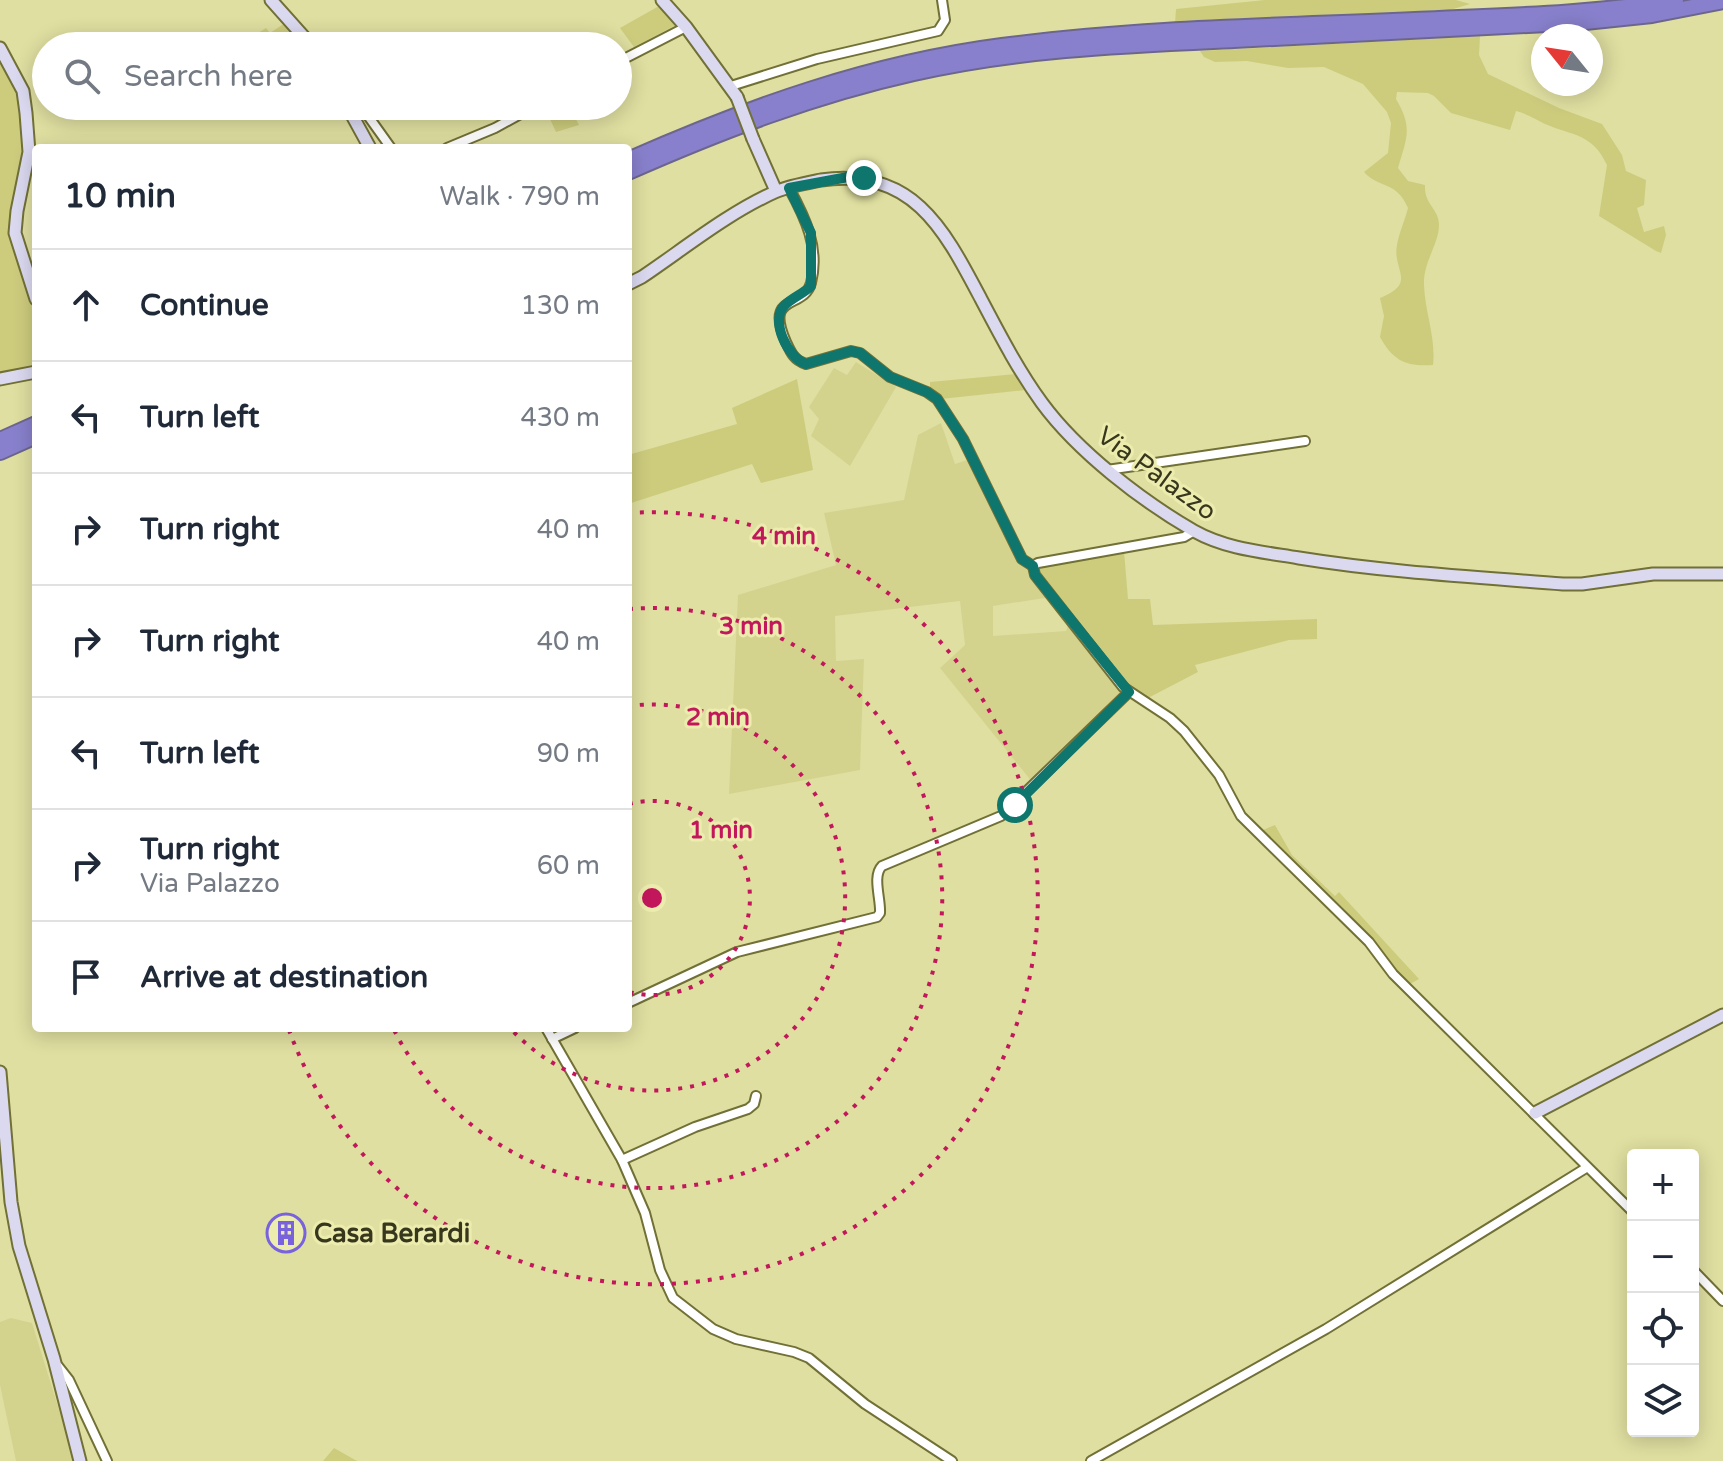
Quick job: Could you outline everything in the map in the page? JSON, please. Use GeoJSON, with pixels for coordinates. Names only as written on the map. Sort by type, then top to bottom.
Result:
{"type":"FeatureCollection","features":[{"type":"Feature","properties":{"kind":"highway"},"geometry":{"type":"LineString","coordinates":[[632,158],[723,120],[826,84],[912,62],[989,48],[1106,36],[1586,11],[1676,0]]}},
{"type":"Feature","properties":{"kind":"highway"},"geometry":{"type":"LineString","coordinates":[[632,170],[732,128],[806,102],[915,72],[979,61],[1124,46],[1585,22],[1652,15],[1723,1]]}},
{"type":"Feature","properties":{"kind":"highway"},"geometry":{"type":"LineString","coordinates":[[0,440],[32,426]]}},
{"type":"Feature","properties":{"kind":"highway"},"geometry":{"type":"LineString","coordinates":[[0,452],[32,438]]}},
{"type":"Feature","properties":{"kind":"street"},"geometry":{"type":"LineString","coordinates":[[271,0],[300,32]]}},
{"type":"Feature","properties":{"kind":"street"},"geometry":{"type":"LineString","coordinates":[[662,0],[734,91],[776,191]]}},
{"type":"Feature","properties":{"kind":"street"},"geometry":{"type":"LineString","coordinates":[[734,91],[817,59],[938,31],[945,20],[942,0]]}},
{"type":"Feature","properties":{"kind":"street"},"geometry":{"type":"LineString","coordinates":[[632,55],[686,27]]}},
{"type":"Feature","properties":{"kind":"street"},"geometry":{"type":"LineString","coordinates":[[0,48],[23,91],[26,113],[29,152],[15,233],[32,286]]}},
{"type":"Feature","properties":{"kind":"street"},"geometry":{"type":"LineString","coordinates":[[355,120],[368,144]]}},
{"type":"Feature","properties":{"kind":"street"},"geometry":{"type":"LineString","coordinates":[[371,120],[388,144]]}},
{"type":"Feature","properties":{"kind":"street"},"geometry":{"type":"LineString","coordinates":[[457,144],[510,120]]}},
{"type":"Feature","properties":{"kind":"street","name":"Via Palazzo"},"geometry":{"type":"LineString","coordinates":[[632,282],[776,191],[848,177],[864,178],[920,206],[933,219],[955,250],[1015,363],[1044,406],[1107,470],[1194,531],[1219,543],[1353,567],[1534,582],[1582,584],[1653,574],[1723,574]]}},
{"type":"Feature","properties":{"kind":"street"},"geometry":{"type":"LineString","coordinates":[[789,188],[811,233],[811,286],[784,306],[779,315],[780,327],[792,356],[806,364],[851,351],[860,353],[890,377],[937,399],[963,439],[1022,559],[1033,566],[1035,575],[1129,692],[1170,718],[1184,731],[1219,775],[1241,816],[1369,942],[1393,974],[1627,1206]]}},
{"type":"Feature","properties":{"kind":"street"},"geometry":{"type":"LineString","coordinates":[[0,379],[32,373]]}},
{"type":"Feature","properties":{"kind":"street"},"geometry":{"type":"LineString","coordinates":[[1107,470],[1305,441]]}},
{"type":"Feature","properties":{"kind":"street"},"geometry":{"type":"LineString","coordinates":[[1033,566],[1184,537],[1194,531]]}},
{"type":"Feature","properties":{"kind":"street"},"geometry":{"type":"LineString","coordinates":[[632,1001],[737,952],[877,917],[881,897],[877,871],[882,866],[1001,816],[1129,692]]}},
{"type":"Feature","properties":{"kind":"street"},"geometry":{"type":"LineString","coordinates":[[1535,1113],[1723,1015]]}},
{"type":"Feature","properties":{"kind":"street"},"geometry":{"type":"LineString","coordinates":[[548,1032],[622,1160],[645,1213],[660,1270],[673,1298],[713,1329],[736,1339],[809,1358],[865,1404],[952,1461]]}},
{"type":"Feature","properties":{"kind":"street"},"geometry":{"type":"LineString","coordinates":[[552,1039],[567,1032]]}},
{"type":"Feature","properties":{"kind":"street"},"geometry":{"type":"LineString","coordinates":[[0,1072],[11,1202],[19,1246],[54,1359],[80,1461]]}},
{"type":"Feature","properties":{"kind":"street"},"geometry":{"type":"LineString","coordinates":[[622,1160],[695,1127],[748,1109],[754,1104],[756,1096]]}},
{"type":"Feature","properties":{"kind":"street"},"geometry":{"type":"LineString","coordinates":[[1091,1461],[1326,1329],[1586,1168]]}},
{"type":"Feature","properties":{"kind":"street"},"geometry":{"type":"LineString","coordinates":[[1699,1276],[1723,1301]]}},
{"type":"Feature","properties":{"kind":"street"},"geometry":{"type":"LineString","coordinates":[[54,1359],[69,1380],[107,1461]]}},
{"type":"Feature","properties":{"kind":"shaded area"},"geometry":{"type":"Polygon","coordinates":[[[1265,0],[1456,0],[1470,4],[1450,10],[1175,23],[1176,9],[1265,0]]]}},
{"type":"Feature","properties":{"kind":"shaded area"},"geometry":{"type":"Polygon","coordinates":[[[659,6],[676,25],[634,47],[632,32],[623,32],[620,28],[659,6]]]}},
{"type":"Feature","properties":{"kind":"shaded area"},"geometry":{"type":"Polygon","coordinates":[[[285,23],[295,32],[272,32],[285,23]]]}},
{"type":"Feature","properties":{"kind":"shaded area"},"geometry":{"type":"Polygon","coordinates":[[[1480,36],[1479,55],[1488,74],[1531,96],[1602,124],[1622,155],[1626,171],[1646,180],[1644,205],[1637,208],[1644,232],[1664,226],[1666,235],[1661,253],[1599,216],[1607,165],[1588,141],[1516,111],[1510,130],[1451,113],[1428,93],[1397,92],[1396,99],[1405,118],[1407,133],[1398,168],[1408,181],[1425,185],[1439,225],[1424,277],[1433,365],[1402,361],[1390,352],[1380,337],[1384,316],[1380,298],[1398,287],[1401,281],[1396,254],[1408,208],[1398,193],[1364,172],[1388,153],[1391,123],[1387,112],[1363,84],[1324,67],[1288,68],[1247,61],[1215,62],[1204,57],[1200,51],[1480,36]]]}},
{"type":"Feature","properties":{"kind":"shaded area"},"geometry":{"type":"Polygon","coordinates":[[[0,52],[19,90],[25,155],[9,235],[32,301],[32,369],[0,376],[0,52]]]}},
{"type":"Feature","properties":{"kind":"shaded area"},"geometry":{"type":"Polygon","coordinates":[[[550,120],[576,120],[579,125],[556,132],[550,120]]]}},
{"type":"Feature","properties":{"kind":"shaded area"},"geometry":{"type":"Polygon","coordinates":[[[856,362],[896,387],[850,466],[811,436],[819,419],[809,407],[834,368],[847,375],[856,362]]]}},
{"type":"Feature","properties":{"kind":"shaded area"},"geometry":{"type":"Polygon","coordinates":[[[1016,374],[1026,390],[941,399],[930,389],[930,382],[1016,374]]]}},
{"type":"Feature","properties":{"kind":"shaded area"},"geometry":{"type":"Polygon","coordinates":[[[797,379],[813,470],[761,483],[752,464],[632,503],[632,454],[737,424],[732,408],[797,379]]]}},
{"type":"Feature","properties":{"kind":"shaded area"},"geometry":{"type":"Polygon","coordinates":[[[941,423],[955,464],[970,459],[1029,566],[1051,597],[993,606],[993,636],[1066,631],[1069,623],[1125,693],[1033,783],[940,668],[965,645],[960,601],[835,616],[836,661],[864,659],[860,770],[729,794],[738,595],[836,565],[824,513],[904,500],[918,435],[941,423]]]}},
{"type":"Feature","properties":{"kind":"shaded area"},"geometry":{"type":"Polygon","coordinates":[[[1124,551],[1128,599],[1150,599],[1153,625],[1317,619],[1317,639],[1289,640],[1195,665],[1198,672],[1148,698],[1128,687],[1037,572],[1038,565],[1124,551]]]}},
{"type":"Feature","properties":{"kind":"shaded area"},"geometry":{"type":"Polygon","coordinates":[[[1275,825],[1292,855],[1335,896],[1339,892],[1419,979],[1408,985],[1258,832],[1275,825]]]}},
{"type":"Feature","properties":{"kind":"shaded area"},"geometry":{"type":"Polygon","coordinates":[[[11,1318],[32,1323],[75,1461],[16,1461],[0,1385],[0,1322],[11,1318]]]}},
{"type":"Feature","properties":{"kind":"shaded area"},"geometry":{"type":"Polygon","coordinates":[[[334,1448],[357,1461],[323,1461],[334,1448]]]}},
{"type":"Feature","properties":{"kind":"place","name":"Casa Berardi"},"geometry":{"type":"Point","coordinates":[286,1233]}},
{"type":"Feature","properties":{"kind":"route"},"geometry":{"type":"LineString","coordinates":[[864,178],[809,182],[789,188],[811,233],[812,271],[811,286],[784,306],[779,315],[780,327],[792,356],[806,364],[851,351],[860,353],[890,377],[937,399],[963,439],[1022,559],[1033,566],[1035,575],[1129,692],[1015,805]]}}]}
